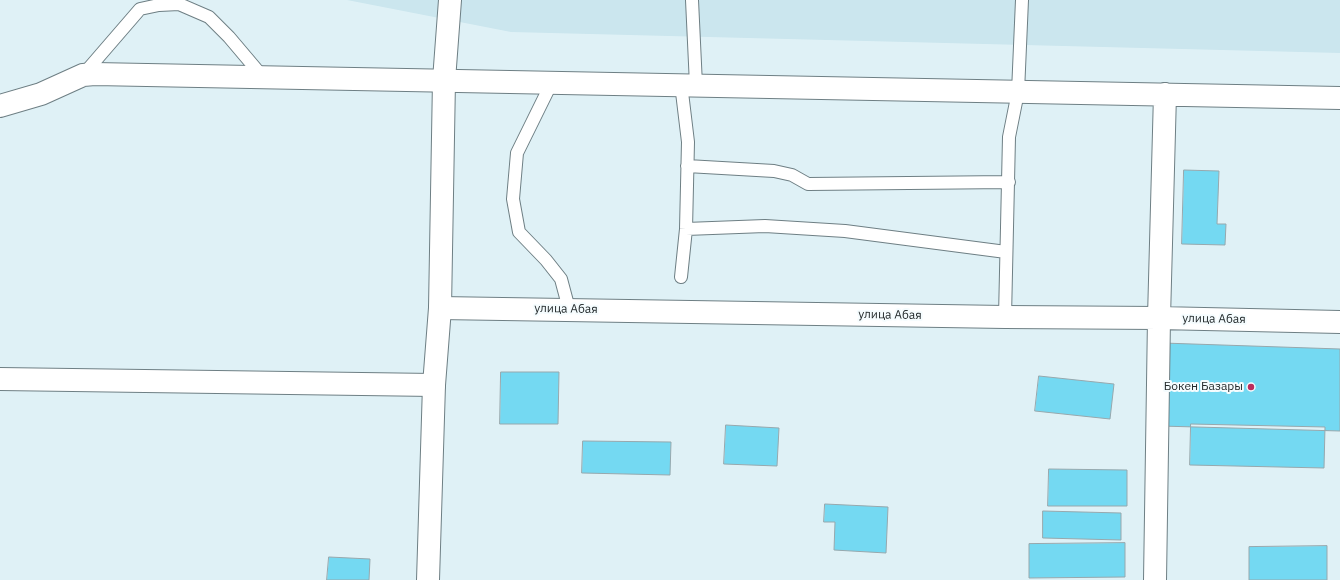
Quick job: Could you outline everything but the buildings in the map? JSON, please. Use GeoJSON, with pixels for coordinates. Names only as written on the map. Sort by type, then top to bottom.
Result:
{"type":"FeatureCollection","features":[{"type":"Feature","properties":{"kind":"street"},"geometry":{"type":"LineString","coordinates":[[428,580],[434,385],[440,308],[444,80],[450,0]]}},
{"type":"Feature","properties":{"kind":"street"},"geometry":{"type":"LineString","coordinates":[[0,106],[41,94],[83,75],[95,74],[262,76],[1340,98]]}},
{"type":"Feature","properties":{"kind":"street"},"geometry":{"type":"LineString","coordinates":[[1155,580],[1164,94]]}},
{"type":"Feature","properties":{"kind":"street","name":"улица Абая"},"geometry":{"type":"LineString","coordinates":[[440,308],[1340,322]]}},
{"type":"Feature","properties":{"kind":"street"},"geometry":{"type":"LineString","coordinates":[[0,379],[434,385]]}},
{"type":"Feature","properties":{"kind":"lane"},"geometry":{"type":"LineString","coordinates":[[681,277],[686,229],[692,0]]}},
{"type":"Feature","properties":{"kind":"lane"},"geometry":{"type":"LineString","coordinates":[[1005,317],[1009,137],[1018,92],[1022,0]]}},
{"type":"Feature","properties":{"kind":"lane"},"geometry":{"type":"LineString","coordinates":[[83,75],[140,9],[159,5],[179,4],[210,17],[262,76]]}},
{"type":"Feature","properties":{"kind":"lane"},"geometry":{"type":"LineString","coordinates":[[552,82],[517,153],[513,198],[519,232],[546,260],[561,279],[569,309]]}},
{"type":"Feature","properties":{"kind":"lane"},"geometry":{"type":"LineString","coordinates":[[687,166],[774,171],[792,175],[808,184],[1009,182]]}},
{"type":"Feature","properties":{"kind":"lane"},"geometry":{"type":"LineString","coordinates":[[686,229],[765,226],[845,231],[1006,252]]}},
{"type":"Feature","properties":{"kind":"shaded area"},"geometry":{"type":"Polygon","coordinates":[[[347,0],[1340,0],[1340,53],[511,32],[347,0]]]}},
{"type":"Feature","properties":{"kind":"place","name":"Бокен Базары"},"geometry":{"type":"Point","coordinates":[1251,387]}}]}
